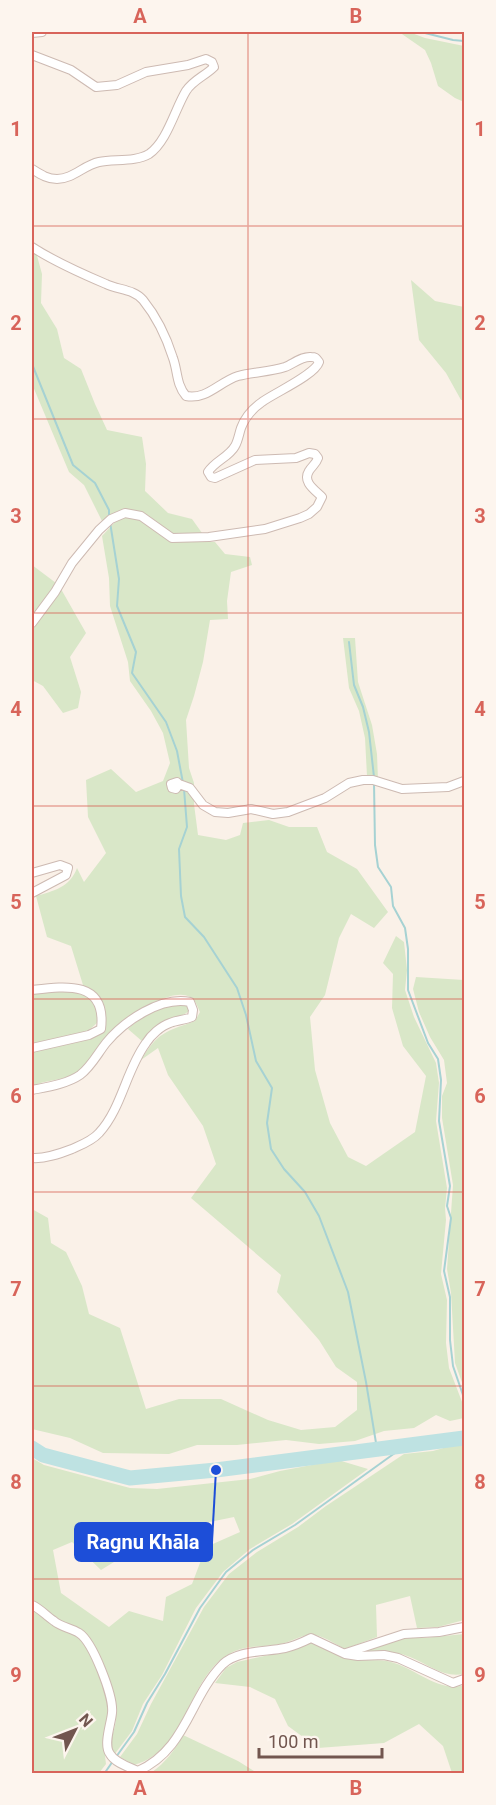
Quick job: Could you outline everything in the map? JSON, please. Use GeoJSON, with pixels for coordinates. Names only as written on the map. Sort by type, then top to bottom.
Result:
{"type":"FeatureCollection","features":[{"type":"Feature","properties":{"kind":"street"},"geometry":{"type":"LineString","coordinates":[[32,33],[42,32]]}},
{"type":"Feature","properties":{"kind":"street"},"geometry":{"type":"LineString","coordinates":[[32,55],[71,70],[96,87],[117,85],[146,72],[189,65],[206,59],[212,62],[214,67],[187,90],[161,141],[150,153],[134,158],[97,162],[72,176],[59,179],[45,177],[32,170]]}},
{"type":"Feature","properties":{"kind":"street"},"geometry":{"type":"LineString","coordinates":[[32,247],[63,265],[140,297],[174,358],[180,390],[186,396],[197,398],[238,376],[270,371],[293,364],[302,358],[315,358],[319,362],[312,371],[252,410],[242,426],[236,446],[216,462],[208,472],[211,477],[215,478],[255,460],[296,458],[309,453],[315,454],[318,458],[317,462],[306,477],[309,485],[322,496],[317,507],[300,518],[265,529],[209,537],[172,538],[141,516],[125,513],[111,519],[72,563],[55,592],[32,623]]}},
{"type":"Feature","properties":{"kind":"street"},"geometry":{"type":"LineString","coordinates":[[179,784],[190,788],[203,805],[215,812],[228,813],[251,809],[273,814],[288,812],[325,798],[349,783],[363,780],[373,780],[402,789],[448,787],[465,781]]}},
{"type":"Feature","properties":{"kind":"street"},"geometry":{"type":"LineString","coordinates":[[32,873],[60,866],[68,868],[66,875],[32,893]]}},
{"type":"Feature","properties":{"kind":"street"},"geometry":{"type":"LineString","coordinates":[[32,990],[79,988],[98,1000],[102,1010],[101,1029],[89,1035],[32,1048]]}},
{"type":"Feature","properties":{"kind":"street"},"geometry":{"type":"LineString","coordinates":[[32,1090],[80,1075],[108,1041],[150,1010],[181,1000],[190,1002],[193,1010],[192,1017],[184,1021],[172,1022],[146,1042],[122,1094],[99,1134],[86,1143],[67,1151],[32,1158]]}},
{"type":"Feature","properties":{"kind":"street"},"geometry":{"type":"LineString","coordinates":[[32,1605],[52,1620],[80,1633],[89,1642],[102,1672],[113,1709],[107,1746],[109,1754],[117,1761],[138,1771],[167,1751],[209,1683],[232,1657],[283,1649],[311,1638],[345,1654],[384,1655],[407,1662],[453,1683],[465,1679]]}},
{"type":"Feature","properties":{"kind":"street"},"geometry":{"type":"LineString","coordinates":[[345,1654],[391,1637],[465,1627]]}},
{"type":"Feature","properties":{"kind":"green space"},"geometry":{"type":"Polygon","coordinates":[[[399,32],[409,32],[425,38],[464,46],[464,102],[438,86],[425,50],[399,32]]]}},
{"type":"Feature","properties":{"kind":"green space"},"geometry":{"type":"Polygon","coordinates":[[[32,250],[36,252],[42,274],[41,303],[57,329],[64,358],[81,369],[107,430],[142,437],[146,464],[145,491],[168,513],[192,519],[202,533],[180,536],[171,534],[156,521],[136,514],[115,516],[102,521],[84,485],[69,472],[32,384],[32,250]]]}},
{"type":"Feature","properties":{"kind":"green space"},"geometry":{"type":"Polygon","coordinates":[[[411,280],[435,301],[464,307],[464,400],[461,400],[446,373],[419,340],[411,280]]]}},
{"type":"Feature","properties":{"kind":"green space"},"geometry":{"type":"Polygon","coordinates":[[[125,516],[141,518],[171,542],[215,542],[225,554],[250,557],[252,565],[231,572],[227,601],[228,619],[210,620],[203,662],[186,720],[189,768],[194,783],[198,835],[226,840],[240,835],[243,823],[269,820],[289,827],[317,827],[327,852],[357,869],[388,912],[374,928],[351,914],[339,938],[325,995],[310,1017],[315,1070],[330,1123],[348,1157],[366,1166],[415,1132],[426,1076],[403,1046],[392,1008],[393,974],[383,963],[396,936],[404,942],[407,970],[405,990],[414,1017],[436,1063],[439,1083],[436,1121],[447,1188],[441,1274],[447,1300],[446,1343],[449,1368],[464,1407],[464,1418],[450,1421],[436,1415],[414,1428],[384,1431],[355,1441],[319,1444],[286,1440],[237,1445],[197,1445],[169,1454],[103,1453],[70,1438],[32,1429],[32,1209],[48,1218],[51,1243],[66,1252],[82,1286],[89,1314],[120,1328],[146,1409],[179,1399],[221,1399],[268,1420],[301,1430],[335,1427],[357,1410],[357,1382],[336,1367],[319,1340],[277,1292],[281,1275],[191,1198],[216,1164],[203,1126],[168,1075],[158,1048],[141,1060],[152,1044],[163,1034],[195,1021],[200,1012],[194,1000],[180,995],[156,1002],[110,1035],[80,1070],[65,1078],[32,1086],[32,1052],[92,1037],[106,1027],[104,1005],[99,997],[83,985],[71,946],[47,937],[36,896],[66,884],[77,868],[84,882],[106,853],[88,817],[86,780],[111,769],[136,792],[163,781],[170,763],[163,733],[130,681],[128,662],[110,606],[109,578],[102,536],[116,521],[125,516]]]}},
{"type":"Feature","properties":{"kind":"green space"},"geometry":{"type":"Polygon","coordinates":[[[32,565],[56,583],[32,619],[32,565]]]}},
{"type":"Feature","properties":{"kind":"green space"},"geometry":{"type":"Polygon","coordinates":[[[61,589],[86,633],[70,657],[81,692],[78,708],[63,713],[43,686],[32,680],[32,627],[39,621],[61,589]]]}},
{"type":"Feature","properties":{"kind":"green space"},"geometry":{"type":"Polygon","coordinates":[[[343,638],[355,638],[358,682],[372,725],[377,754],[378,780],[367,776],[365,738],[359,711],[349,688],[343,638]]]}},
{"type":"Feature","properties":{"kind":"green space"},"geometry":{"type":"Polygon","coordinates":[[[416,977],[464,980],[464,1388],[455,1363],[451,1293],[447,1269],[453,1185],[442,1118],[442,1096],[447,1083],[444,1060],[419,1012],[413,989],[416,977]]]}},
{"type":"Feature","properties":{"kind":"green space"},"geometry":{"type":"Polygon","coordinates":[[[77,990],[96,1006],[98,1022],[88,1031],[32,1044],[32,993],[77,990]]]}},
{"type":"Feature","properties":{"kind":"green space"},"geometry":{"type":"Polygon","coordinates":[[[181,1003],[187,1006],[189,1011],[158,1026],[143,1042],[128,1029],[153,1012],[181,1003]]]}},
{"type":"Feature","properties":{"kind":"green space"},"geometry":{"type":"Polygon","coordinates":[[[464,1442],[464,1620],[438,1627],[417,1628],[410,1596],[376,1605],[377,1637],[345,1649],[312,1635],[281,1644],[235,1651],[219,1662],[206,1676],[168,1743],[153,1756],[134,1765],[120,1757],[137,1734],[204,1607],[229,1574],[257,1552],[298,1527],[404,1454],[433,1451],[464,1442]]]}},
{"type":"Feature","properties":{"kind":"green space"},"geometry":{"type":"Polygon","coordinates":[[[32,1458],[44,1465],[130,1488],[157,1489],[250,1479],[338,1460],[368,1469],[292,1524],[250,1549],[223,1572],[196,1608],[162,1675],[143,1704],[132,1731],[114,1755],[111,1746],[116,1719],[115,1709],[110,1684],[100,1658],[80,1629],[58,1621],[43,1607],[32,1602],[32,1458]],[[234,1517],[126,1539],[127,1554],[101,1570],[72,1542],[53,1550],[61,1593],[109,1627],[129,1611],[163,1621],[166,1597],[192,1584],[206,1547],[240,1532],[234,1517]]]}},
{"type":"Feature","properties":{"kind":"green space"},"geometry":{"type":"Polygon","coordinates":[[[32,1609],[50,1623],[79,1637],[90,1652],[100,1675],[108,1699],[110,1718],[106,1764],[99,1773],[32,1773],[32,1609]]]}},
{"type":"Feature","properties":{"kind":"green space"},"geometry":{"type":"Polygon","coordinates":[[[464,1634],[464,1674],[443,1672],[398,1653],[358,1653],[373,1646],[406,1637],[424,1638],[464,1634]]]}},
{"type":"Feature","properties":{"kind":"green space"},"geometry":{"type":"Polygon","coordinates":[[[312,1642],[347,1658],[391,1662],[445,1686],[464,1685],[464,1773],[452,1773],[443,1746],[419,1724],[384,1743],[318,1748],[288,1726],[275,1699],[250,1687],[215,1683],[226,1668],[237,1662],[292,1650],[312,1642]]]}},
{"type":"Feature","properties":{"kind":"green space"},"geometry":{"type":"Polygon","coordinates":[[[183,1735],[238,1761],[257,1773],[151,1773],[169,1756],[183,1735]]]}},
{"type":"Feature","properties":{"kind":"waterway"},"geometry":{"type":"LineString","coordinates":[[421,32],[464,41]]}},
{"type":"Feature","properties":{"kind":"waterway"},"geometry":{"type":"LineString","coordinates":[[32,364],[73,465],[95,483],[109,510],[109,517]]}},
{"type":"Feature","properties":{"kind":"waterway"},"geometry":{"type":"LineString","coordinates":[[110,522],[119,579],[117,606],[136,652],[132,673],[166,722],[177,751],[183,783]]}},
{"type":"Feature","properties":{"kind":"waterway"},"geometry":{"type":"LineString","coordinates":[[349,642],[354,685],[363,707],[369,732],[374,777]]}},
{"type":"Feature","properties":{"kind":"waterway"},"geometry":{"type":"LineString","coordinates":[[374,783],[375,845],[378,867],[391,887],[393,906],[405,928],[408,949],[408,990],[428,1043],[438,1059],[441,1080],[439,1121],[450,1186],[447,1206],[451,1218],[444,1271],[450,1297],[450,1340],[453,1366],[464,1398]]}},
{"type":"Feature","properties":{"kind":"waterway"},"geometry":{"type":"LineString","coordinates":[[184,789],[187,827],[179,849],[181,896],[185,917],[204,937],[237,988],[246,1015],[256,1061],[272,1088],[267,1123],[271,1149],[284,1169],[305,1192],[319,1216],[348,1292],[377,1449]]}},
{"type":"Feature","properties":{"kind":"waterway"},"geometry":{"type":"LineString","coordinates":[[32,1448],[43,1455],[130,1478],[216,1470],[464,1438]]}},
{"type":"Feature","properties":{"kind":"waterway"},"geometry":{"type":"LineString","coordinates":[[116,1757],[134,1732],[147,1703],[200,1608],[226,1572],[253,1550],[295,1525],[406,1445]]}},
{"type":"Feature","properties":{"kind":"waterway"},"geometry":{"type":"LineString","coordinates":[[104,1774],[113,1761]]}},
{"type":"Feature","properties":{"kind":"place","name":"Ragnu Khāla"},"geometry":{"type":"Point","coordinates":[216,1470]}}]}
